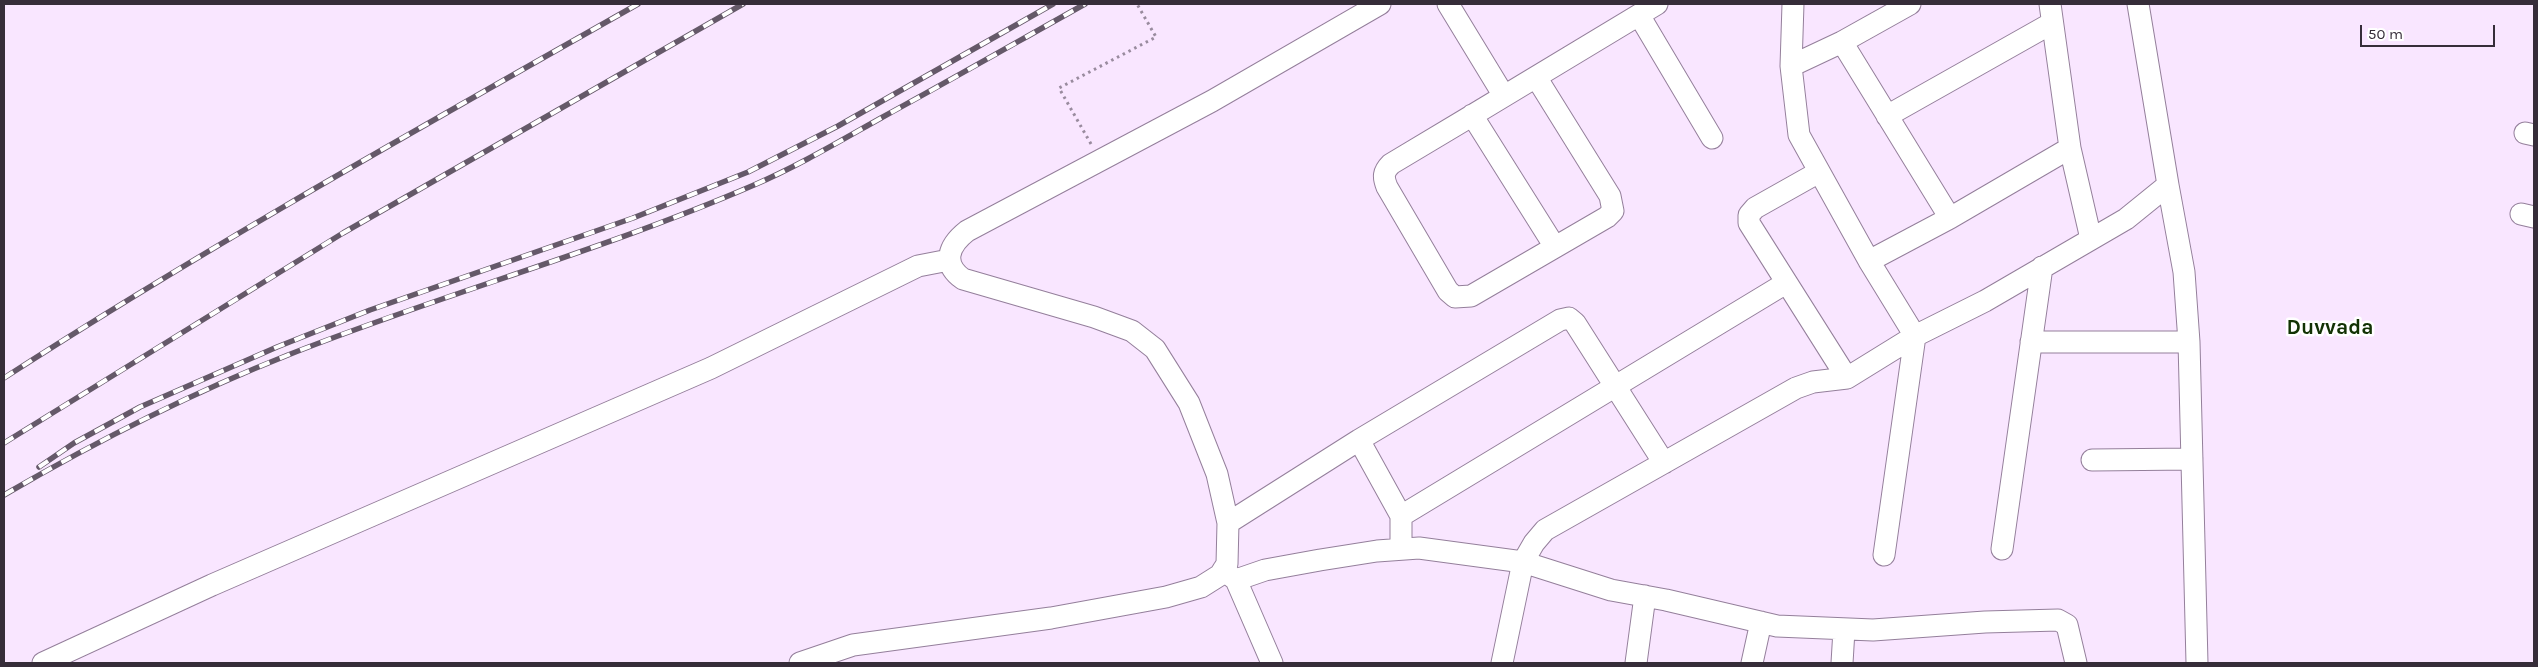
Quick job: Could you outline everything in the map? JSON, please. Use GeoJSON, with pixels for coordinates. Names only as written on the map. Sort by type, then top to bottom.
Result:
{"type":"FeatureCollection","features":[{"type":"Feature","properties":{"kind":"street"},"geometry":{"type":"LineString","coordinates":[[1272,663],[1229,575],[1227,564],[1228,523],[1218,474],[1189,403],[1154,349],[1132,331],[1094,317],[963,279],[954,272],[949,260],[957,239],[967,231],[1212,101],[1380,4]]}},
{"type":"Feature","properties":{"kind":"street"},"geometry":{"type":"LineString","coordinates":[[1448,4],[1504,96]]}},
{"type":"Feature","properties":{"kind":"street"},"geometry":{"type":"LineString","coordinates":[[1536,77],[1610,196],[1613,211],[1607,217],[1471,296],[1455,297],[1448,291],[1387,187],[1384,179],[1385,170],[1391,164],[1657,4]]}},
{"type":"Feature","properties":{"kind":"street"},"geometry":{"type":"LineString","coordinates":[[1793,4],[1791,66],[1799,135],[1869,261],[1915,336],[1884,555]]}},
{"type":"Feature","properties":{"kind":"street"},"geometry":{"type":"LineString","coordinates":[[1791,66],[1842,42],[1910,4]]}},
{"type":"Feature","properties":{"kind":"street"},"geometry":{"type":"LineString","coordinates":[[2138,4],[2184,272],[2189,342],[2196,663]]}},
{"type":"Feature","properties":{"kind":"street"},"geometry":{"type":"LineString","coordinates":[[1886,116],[2051,14],[2070,148],[2091,238]]}},
{"type":"Feature","properties":{"kind":"street"},"geometry":{"type":"LineString","coordinates":[[1639,15],[1712,138]]}},
{"type":"Feature","properties":{"kind":"street"},"geometry":{"type":"LineString","coordinates":[[1842,42],[1950,218]]}},
{"type":"Feature","properties":{"kind":"street"},"geometry":{"type":"LineString","coordinates":[[1472,116],[1555,247]]}},
{"type":"Feature","properties":{"kind":"street"},"geometry":{"type":"LineString","coordinates":[[1869,261],[1950,218],[2070,148]]}},
{"type":"Feature","properties":{"kind":"street"},"geometry":{"type":"LineString","coordinates":[[1819,172],[1754,208],[1749,215],[1749,222],[1753,232],[1847,378]]}},
{"type":"Feature","properties":{"kind":"street"},"geometry":{"type":"LineString","coordinates":[[1502,663],[1523,562],[1534,543],[1545,530],[1796,388],[1813,382],[1847,378],[1915,336],[1985,301],[2126,218],[2168,185]]}},
{"type":"Feature","properties":{"kind":"street"},"geometry":{"type":"LineString","coordinates":[[43,663],[239,574],[712,368],[918,266],[949,260]]}},
{"type":"Feature","properties":{"kind":"street"},"geometry":{"type":"LineString","coordinates":[[2002,549],[2042,267]]}},
{"type":"Feature","properties":{"kind":"street"},"geometry":{"type":"LineString","coordinates":[[1401,516],[1786,283]]}},
{"type":"Feature","properties":{"kind":"street"},"geometry":{"type":"LineString","coordinates":[[1228,523],[1359,440],[1560,320],[1568,318],[1575,322],[1664,463]]}},
{"type":"Feature","properties":{"kind":"street"},"geometry":{"type":"LineString","coordinates":[[2032,342],[2189,342]]}},
{"type":"Feature","properties":{"kind":"street"},"geometry":{"type":"LineString","coordinates":[[1359,440],[1401,516],[1401,548]]}},
{"type":"Feature","properties":{"kind":"street"},"geometry":{"type":"LineString","coordinates":[[2092,460],[2192,459]]}},
{"type":"Feature","properties":{"kind":"street"},"geometry":{"type":"LineString","coordinates":[[800,663],[854,645],[1051,618],[1166,597],[1201,587],[1229,575],[1401,548],[1419,548],[1523,562],[1611,590],[1777,626],[1874,630],[1985,622],[2058,620],[2067,625],[2076,663]]}},
{"type":"Feature","properties":{"kind":"street"},"geometry":{"type":"LineString","coordinates":[[1636,663],[1645,596]]}},
{"type":"Feature","properties":{"kind":"street"},"geometry":{"type":"LineString","coordinates":[[1752,663],[1760,622]]}},
{"type":"Feature","properties":{"kind":"street"},"geometry":{"type":"LineString","coordinates":[[1842,663],[1844,630]]}},
{"type":"Feature","properties":{"kind":"path"},"geometry":{"type":"LineString","coordinates":[[1100,161],[1059,88],[1156,37],[1137,4]]}},
{"type":"Feature","properties":{"kind":"railway"},"geometry":{"type":"LineString","coordinates":[[4,378],[239,233],[398,140],[638,4]]}},
{"type":"Feature","properties":{"kind":"railway"},"geometry":{"type":"LineString","coordinates":[[4,443],[343,233],[743,4]]}},
{"type":"Feature","properties":{"kind":"railway"},"geometry":{"type":"LineString","coordinates":[[39,467],[74,443],[140,407],[277,347],[370,310],[633,218],[748,172],[838,126],[1053,4]]}},
{"type":"Feature","properties":{"kind":"railway"},"geometry":{"type":"LineString","coordinates":[[4,495],[73,456],[143,420],[251,370],[404,312],[639,231],[770,178],[803,162],[1085,4]]}},
{"type":"Feature","properties":{"kind":"district","name":"Duvvada"},"geometry":{"type":"Point","coordinates":[2330,328]}}]}
